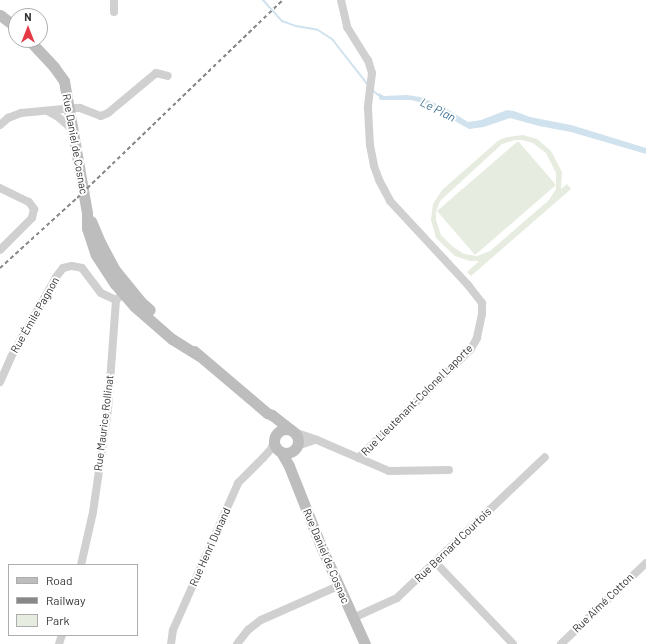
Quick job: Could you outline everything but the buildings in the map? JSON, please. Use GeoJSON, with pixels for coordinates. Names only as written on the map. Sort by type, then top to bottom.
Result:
{"type":"FeatureCollection","features":[{"type":"Feature","properties":{"kind":"street"},"geometry":{"type":"LineString","coordinates":[[114,0],[114,12]]}},
{"type":"Feature","properties":{"kind":"street","name":"Rue Lieutenant-Colonel Laporte"},"geometry":{"type":"LineString","coordinates":[[342,2],[347,27],[368,60],[372,80],[369,95],[370,145],[374,166],[379,180],[390,201],[468,285],[482,303],[482,314],[478,338],[471,349],[358,458]]}},
{"type":"Feature","properties":{"kind":"street","name":"Rue Daniel de Cosnac"},"geometry":{"type":"LineString","coordinates":[[37,48],[54,67],[64,82],[87,213],[121,289],[140,301],[199,356],[267,413],[272,415],[292,431]]}},
{"type":"Feature","properties":{"kind":"street"},"geometry":{"type":"LineString","coordinates":[[0,125],[17,115],[44,111],[80,108],[101,116],[108,113],[156,73],[168,76]]}},
{"type":"Feature","properties":{"kind":"street"},"geometry":{"type":"LineString","coordinates":[[44,111],[54,114],[71,128]]}},
{"type":"Feature","properties":{"kind":"street"},"geometry":{"type":"LineString","coordinates":[[0,188],[29,202],[34,209],[32,218],[0,250]]}},
{"type":"Feature","properties":{"kind":"street","name":"Rue Daniel de Cosnac"},"geometry":{"type":"LineString","coordinates":[[87,213],[86,218],[96,255],[121,289],[172,339],[199,356]]}},
{"type":"Feature","properties":{"kind":"street"},"geometry":{"type":"LineString","coordinates":[[91,241],[121,289]]}},
{"type":"Feature","properties":{"kind":"street","name":"Rue Émile Pagnon"},"geometry":{"type":"LineString","coordinates":[[0,382],[11,357],[56,277],[63,268],[72,266],[82,268],[101,293],[121,289]]}},
{"type":"Feature","properties":{"kind":"street","name":"Rue Maurice Rollinat"},"geometry":{"type":"LineString","coordinates":[[81,564],[93,512],[108,409],[121,289]]}},
{"type":"Feature","properties":{"kind":"street","name":"Rue Daniel de Cosnac"},"geometry":{"type":"LineString","coordinates":[[267,413],[273,425],[277,446],[290,466],[338,586],[365,644]]}},
{"type":"Feature","properties":{"kind":"street"},"geometry":{"type":"LineString","coordinates":[[317,440],[309,441],[287,453],[277,446],[282,430],[292,431],[317,440],[389,471],[449,470]]}},
{"type":"Feature","properties":{"kind":"street"},"geometry":{"type":"LineString","coordinates":[[290,466],[298,439],[292,431]]}},
{"type":"Feature","properties":{"kind":"street","name":"Rue Henri Dunand"},"geometry":{"type":"LineString","coordinates":[[171,644],[173,630],[238,483],[271,449],[277,446]]}},
{"type":"Feature","properties":{"kind":"street","name":"Rue Bernard Courtois"},"geometry":{"type":"LineString","coordinates":[[353,618],[397,598],[545,457]]}},
{"type":"Feature","properties":{"kind":"street"},"geometry":{"type":"LineString","coordinates":[[435,562],[513,644]]}},
{"type":"Feature","properties":{"kind":"street","name":"Rue Aimé Cotton"},"geometry":{"type":"LineString","coordinates":[[561,644],[646,563]]}},
{"type":"Feature","properties":{"kind":"street"},"geometry":{"type":"LineString","coordinates":[[237,644],[248,630],[261,620],[338,586]]}},
{"type":"Feature","properties":{"kind":"green space"},"geometry":{"type":"Polygon","coordinates":[[[523,135],[537,139],[551,151],[562,172],[561,189],[567,184],[571,189],[471,276],[467,272],[479,261],[470,261],[455,256],[436,238],[431,220],[433,204],[442,190],[499,140],[507,137],[523,135]],[[515,140],[502,144],[440,201],[436,212],[436,220],[441,235],[452,246],[464,254],[477,256],[490,251],[549,200],[556,189],[556,173],[546,153],[533,143],[515,140]]]}},
{"type":"Feature","properties":{"kind":"green space"},"geometry":{"type":"Polygon","coordinates":[[[518,141],[556,185],[475,255],[437,211],[518,141]]]}},
{"type":"Feature","properties":{"kind":"water"},"geometry":{"type":"Polygon","coordinates":[[[379,93],[384,96],[407,95],[420,97],[444,107],[468,122],[481,120],[507,110],[514,111],[530,117],[571,125],[646,148],[646,154],[571,132],[539,126],[510,118],[484,127],[469,129],[423,103],[411,100],[381,100],[379,99],[379,93]]]}},
{"type":"Feature","properties":{"kind":"waterway","name":"Le Pian"},"geometry":{"type":"LineString","coordinates":[[263,0],[282,21],[296,26],[318,30],[332,39],[368,85]]}},
{"type":"Feature","properties":{"kind":"waterway","name":"Le Pian"},"geometry":{"type":"LineString","coordinates":[[372,90],[381,97]]}},
{"type":"Feature","properties":{"kind":"railway"},"geometry":{"type":"LineString","coordinates":[[0,268],[77,198],[283,0]]}}]}
